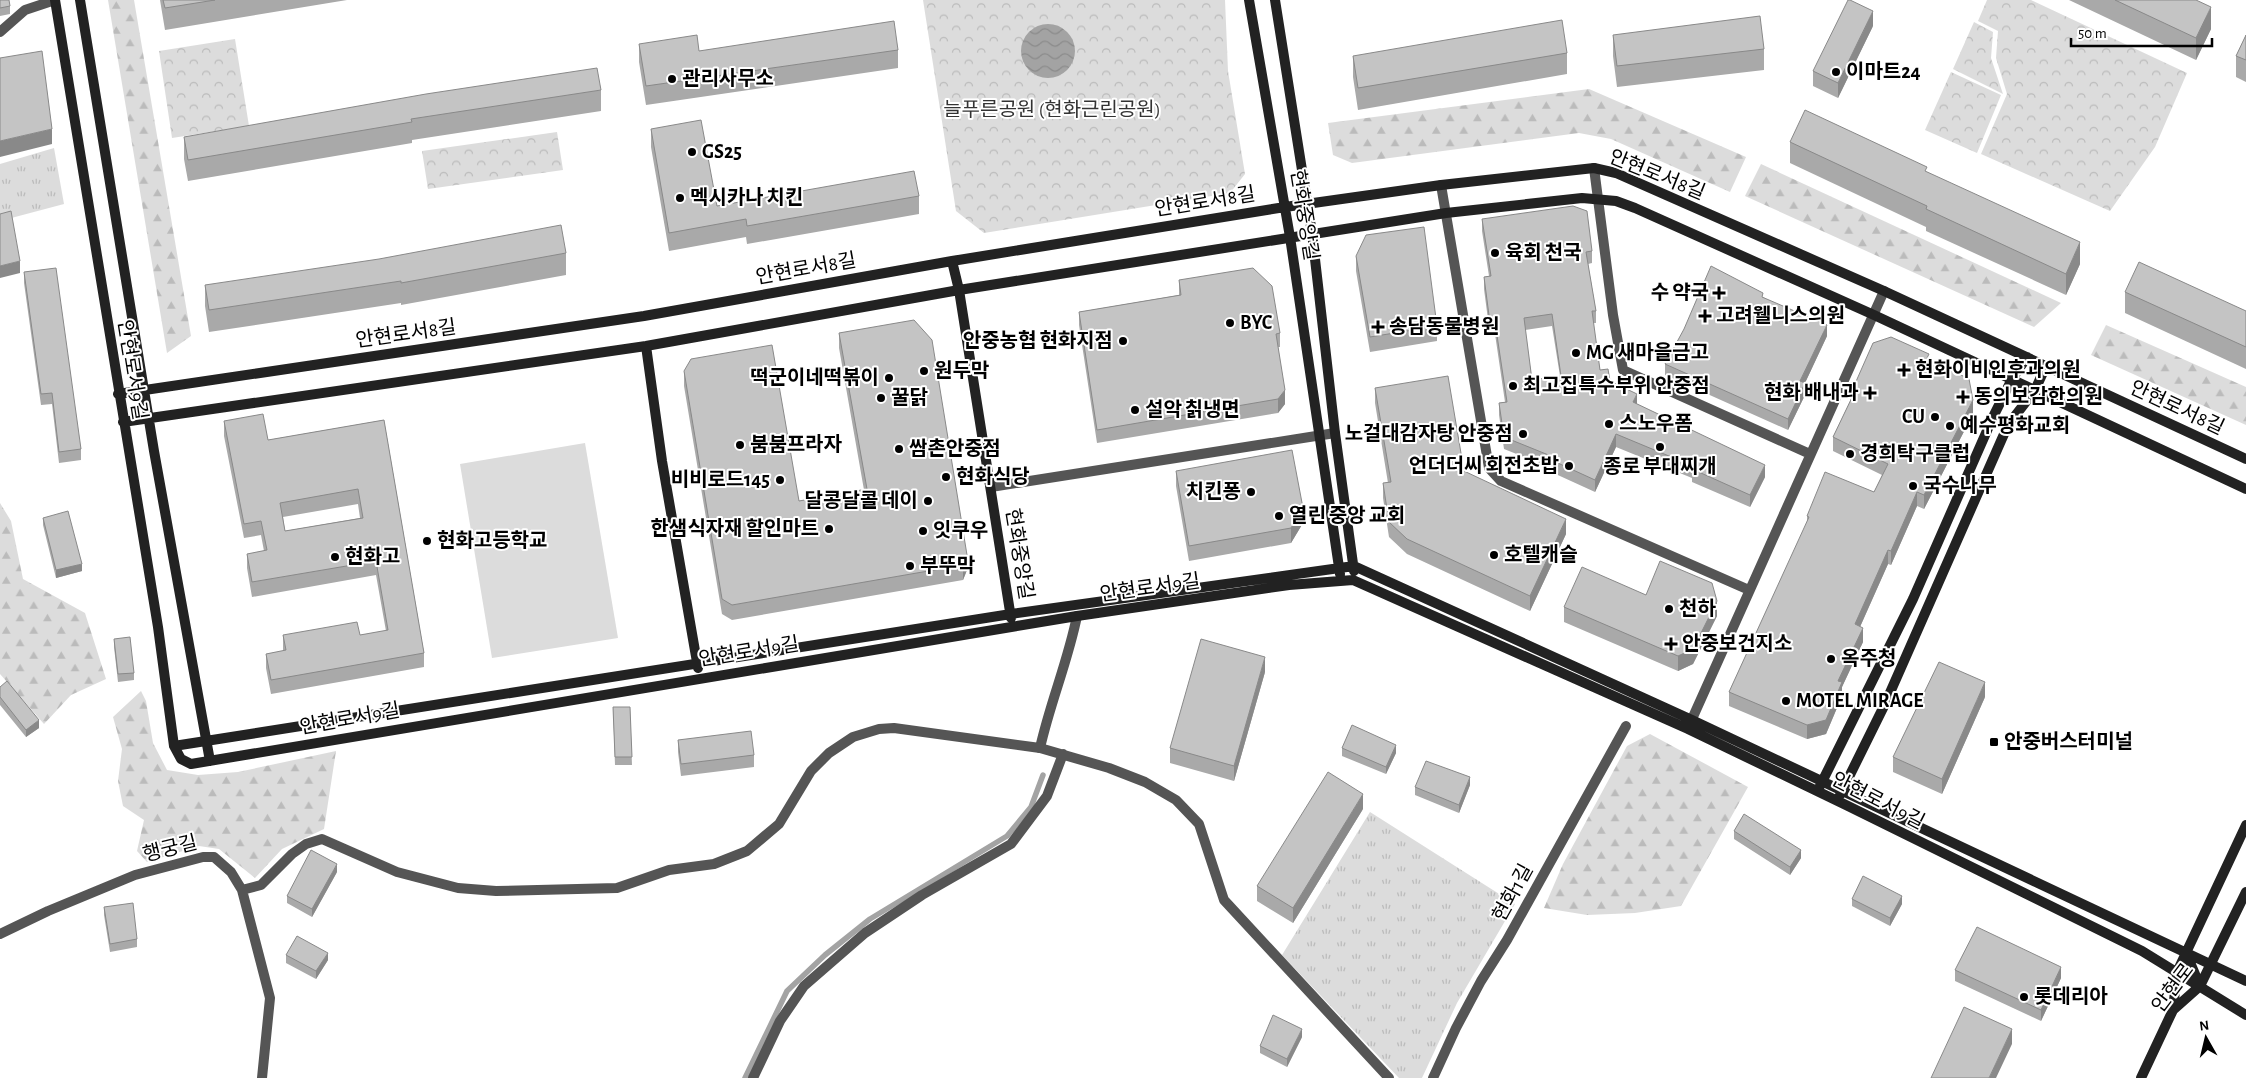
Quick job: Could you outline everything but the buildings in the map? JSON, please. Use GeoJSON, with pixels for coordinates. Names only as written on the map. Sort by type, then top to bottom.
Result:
{"type":"FeatureCollection","features":[{"type":"Feature","properties":{"kind":"street"},"geometry":{"type":"LineString","coordinates":[[0,32],[25,10],[55,0]]}},
{"type":"Feature","properties":{"kind":"street","name":"안현로서9길"},"geometry":{"type":"LineString","coordinates":[[55,0],[118,394],[158,627],[174,746],[181,759],[191,764],[1077,616],[1289,585],[1353,580]]}},
{"type":"Feature","properties":{"kind":"street"},"geometry":{"type":"LineString","coordinates":[[80,0],[149,417],[210,761]]}},
{"type":"Feature","properties":{"kind":"street","name":"현화중앙길"},"geometry":{"type":"LineString","coordinates":[[1249,0],[1290,237],[1318,436],[1340,568],[1340,580]]}},
{"type":"Feature","properties":{"kind":"street"},"geometry":{"type":"LineString","coordinates":[[1275,0],[1312,233],[1335,433],[1354,566],[1353,580],[1842,790],[2246,981]]}},
{"type":"Feature","properties":{"kind":"street"},"geometry":{"type":"LineString","coordinates":[[1594,168],[1614,315],[1624,370],[1810,454]]}},
{"type":"Feature","properties":{"kind":"street","name":"안현로서8길"},"geometry":{"type":"LineString","coordinates":[[118,394],[644,316],[952,261],[1285,207],[1441,185],[1594,168],[1616,173],[1884,291],[2246,459]]}},
{"type":"Feature","properties":{"kind":"street"},"geometry":{"type":"LineString","coordinates":[[1441,185],[1489,468],[1501,481],[1750,590]]}},
{"type":"Feature","properties":{"kind":"street","name":"안현로서8길"},"geometry":{"type":"LineString","coordinates":[[123,422],[646,346],[958,290],[1312,233],[1446,213],[1582,198],[1616,201],[1635,208],[1874,315],[2246,489]]}},
{"type":"Feature","properties":{"kind":"street","name":"현화중앙길"},"geometry":{"type":"LineString","coordinates":[[952,261],[991,487],[1012,627]]}},
{"type":"Feature","properties":{"kind":"street"},"geometry":{"type":"LineString","coordinates":[[1690,724],[1884,291]]}},
{"type":"Feature","properties":{"kind":"street"},"geometry":{"type":"LineString","coordinates":[[646,346],[662,461],[700,678]]}},
{"type":"Feature","properties":{"kind":"street","name":"안현로서9길"},"geometry":{"type":"LineString","coordinates":[[2027,358],[2012,379],[1913,599],[1816,792],[2142,951],[2246,1014]]}},
{"type":"Feature","properties":{"kind":"street"},"geometry":{"type":"LineString","coordinates":[[1837,801],[1885,704],[2008,425],[2035,390],[2046,366]]}},
{"type":"Feature","properties":{"kind":"street"},"geometry":{"type":"LineString","coordinates":[[1318,436],[1335,433]]}},
{"type":"Feature","properties":{"kind":"street","name":"현화중앙길"},"geometry":{"type":"LineString","coordinates":[[991,487],[1318,436]]}},
{"type":"Feature","properties":{"kind":"street"},"geometry":{"type":"LineString","coordinates":[[1354,566],[1690,724],[1816,792]]}},
{"type":"Feature","properties":{"kind":"street","name":"안현로서9길"},"geometry":{"type":"LineString","coordinates":[[174,746],[1011,614],[1354,566]]}},
{"type":"Feature","properties":{"kind":"street"},"geometry":{"type":"LineString","coordinates":[[1040,748],[1048,714],[1071,648],[1077,616]]}},
{"type":"Feature","properties":{"kind":"street","name":"현화1길"},"geometry":{"type":"LineString","coordinates":[[1434,1078],[1456,1028],[1481,981],[1626,726]]}},
{"type":"Feature","properties":{"kind":"street"},"geometry":{"type":"LineString","coordinates":[[242,890],[261,885],[292,854],[306,844],[322,839],[397,872],[458,888],[496,891],[617,888],[669,870],[714,864],[747,851],[779,824],[811,771],[828,753],[853,737],[879,729],[894,728],[1040,748],[1064,754],[1146,782],[1176,800],[1199,824],[1224,900],[1389,1078]]}},
{"type":"Feature","properties":{"kind":"street"},"geometry":{"type":"LineString","coordinates":[[753,1078],[780,1022],[804,986],[865,933],[922,895],[1011,844],[1047,796],[1064,754]]}},
{"type":"Feature","properties":{"kind":"street","name":"안현로"},"geometry":{"type":"LineString","coordinates":[[2141,1078],[2173,1010],[2177,972],[2246,825]]}},
{"type":"Feature","properties":{"kind":"street","name":"행궁길"},"geometry":{"type":"LineString","coordinates":[[0,934],[48,911],[135,875],[203,857],[214,857],[231,872],[242,890],[270,998],[262,1078]]}},
{"type":"Feature","properties":{"kind":"street","name":"안현로"},"geometry":{"type":"LineString","coordinates":[[2173,1010],[2200,986],[2212,965],[2246,892]]}},
{"type":"Feature","properties":{"kind":"street"},"geometry":{"type":"LineString","coordinates":[[2186,952],[2200,986]]}},
{"type":"Feature","properties":{"kind":"green space"},"geometry":{"type":"Polygon","coordinates":[[[108,0],[134,0],[191,336],[167,353],[108,0]]]}},
{"type":"Feature","properties":{"kind":"green space","name":"늘푸른공원 (현화근린공원)"},"geometry":{"type":"Polygon","coordinates":[[[923,0],[1225,0],[1228,71],[1245,174],[1230,193],[984,233],[956,211],[923,0]]]}},
{"type":"Feature","properties":{"kind":"green space"},"geometry":{"type":"Polygon","coordinates":[[[1987,0],[2031,0],[2187,73],[2155,147],[2110,211],[1981,154],[2007,94],[1996,58],[1998,31],[1978,21],[1987,0]]]}},
{"type":"Feature","properties":{"kind":"green space"},"geometry":{"type":"Polygon","coordinates":[[[1974,22],[1993,32],[1991,58],[2003,94],[1953,69],[1974,22]]]}},
{"type":"Feature","properties":{"kind":"green space"},"geometry":{"type":"Polygon","coordinates":[[[235,39],[249,126],[172,138],[159,51],[235,39]]]}},
{"type":"Feature","properties":{"kind":"green space"},"geometry":{"type":"Polygon","coordinates":[[[1951,72],[2001,95],[1977,153],[1925,130],[1951,72]]]}},
{"type":"Feature","properties":{"kind":"green space"},"geometry":{"type":"Polygon","coordinates":[[[1589,89],[1746,157],[1730,192],[1611,139],[1579,133],[1352,163],[1333,155],[1328,123],[1589,89]]]}},
{"type":"Feature","properties":{"kind":"green space"},"geometry":{"type":"Polygon","coordinates":[[[557,132],[563,170],[428,189],[422,151],[557,132]]]}},
{"type":"Feature","properties":{"kind":"green space"},"geometry":{"type":"Polygon","coordinates":[[[54,148],[64,204],[0,221],[0,164],[54,148]]]}},
{"type":"Feature","properties":{"kind":"green space"},"geometry":{"type":"Polygon","coordinates":[[[1761,164],[2061,303],[2034,327],[1745,196],[1761,164]]]}},
{"type":"Feature","properties":{"kind":"green space"},"geometry":{"type":"Polygon","coordinates":[[[2106,325],[2246,387],[2246,425],[2091,355],[2106,325]]]}},
{"type":"Feature","properties":{"kind":"green space"},"geometry":{"type":"Polygon","coordinates":[[[585,443],[618,638],[492,658],[460,464],[585,443]]]}},
{"type":"Feature","properties":{"kind":"green space"},"geometry":{"type":"Polygon","coordinates":[[[0,503],[11,521],[23,579],[85,613],[106,679],[71,695],[44,724],[0,674],[0,503]]]}},
{"type":"Feature","properties":{"kind":"green space"},"geometry":{"type":"Polygon","coordinates":[[[141,691],[146,701],[153,743],[167,770],[198,775],[238,772],[336,751],[324,829],[282,849],[255,878],[219,849],[199,846],[147,862],[137,851],[144,820],[123,806],[118,781],[122,749],[113,717],[141,691]]]}},
{"type":"Feature","properties":{"kind":"green space"},"geometry":{"type":"Polygon","coordinates":[[[1650,734],[1748,787],[1681,906],[1635,913],[1587,915],[1544,908],[1563,864],[1627,746],[1650,734]]]}},
{"type":"Feature","properties":{"kind":"green space"},"geometry":{"type":"Polygon","coordinates":[[[1370,812],[1515,904],[1457,1003],[1422,1078],[1399,1078],[1282,955],[1370,812]]]}},
{"type":"Feature","properties":{"kind":"water"},"geometry":{"type":"Polygon","coordinates":[[[1043,24],[1053,24],[1063,28],[1071,36],[1075,51],[1071,66],[1063,74],[1053,78],[1043,78],[1033,74],[1025,66],[1021,56],[1021,46],[1025,36],[1033,28],[1043,24]]]}},
{"type":"Feature","properties":{"kind":"waterway"},"geometry":{"type":"LineString","coordinates":[[745,1078],[787,991],[825,955],[870,919],[1007,836],[1031,807],[1043,775]]}},
{"type":"Feature","properties":{"kind":"place","name":"이마트24"},"geometry":{"type":"Point","coordinates":[1836,72]}},
{"type":"Feature","properties":{"kind":"place","name":"관리사무소"},"geometry":{"type":"Point","coordinates":[672,79]}},
{"type":"Feature","properties":{"kind":"place","name":"GS25"},"geometry":{"type":"Point","coordinates":[692,152]}},
{"type":"Feature","properties":{"kind":"place","name":"멕시카나 치킨"},"geometry":{"type":"Point","coordinates":[680,198]}},
{"type":"Feature","properties":{"kind":"place","name":"육회 천국"},"geometry":{"type":"Point","coordinates":[1495,253]}},
{"type":"Feature","properties":{"kind":"place","name":"수 약국"},"geometry":{"type":"Point","coordinates":[1719,293]}},
{"type":"Feature","properties":{"kind":"place","name":"고려웰니스의원"},"geometry":{"type":"Point","coordinates":[1705,316]}},
{"type":"Feature","properties":{"kind":"place","name":"BYC"},"geometry":{"type":"Point","coordinates":[1230,323]}},
{"type":"Feature","properties":{"kind":"place","name":"송담동물병원"},"geometry":{"type":"Point","coordinates":[1378,327]}},
{"type":"Feature","properties":{"kind":"place","name":"안중농협 현화지점"},"geometry":{"type":"Point","coordinates":[1123,341]}},
{"type":"Feature","properties":{"kind":"place","name":"MG 새마을금고"},"geometry":{"type":"Point","coordinates":[1576,353]}},
{"type":"Feature","properties":{"kind":"place","name":"현화이비인후과의원"},"geometry":{"type":"Point","coordinates":[1904,370]}},
{"type":"Feature","properties":{"kind":"place","name":"원두막"},"geometry":{"type":"Point","coordinates":[924,371]}},
{"type":"Feature","properties":{"kind":"place","name":"떡군이네떡볶이"},"geometry":{"type":"Point","coordinates":[889,378]}},
{"type":"Feature","properties":{"kind":"place","name":"최고집특수부위 안중점"},"geometry":{"type":"Point","coordinates":[1513,386]}},
{"type":"Feature","properties":{"kind":"place","name":"현화 배내과"},"geometry":{"type":"Point","coordinates":[1870,393]}},
{"type":"Feature","properties":{"kind":"place","name":"동의보감한의원"},"geometry":{"type":"Point","coordinates":[1963,397]}},
{"type":"Feature","properties":{"kind":"place","name":"꿀닭"},"geometry":{"type":"Point","coordinates":[881,398]}},
{"type":"Feature","properties":{"kind":"place","name":"설악 칡냉면"},"geometry":{"type":"Point","coordinates":[1135,410]}},
{"type":"Feature","properties":{"kind":"place","name":"CU"},"geometry":{"type":"Point","coordinates":[1935,417]}},
{"type":"Feature","properties":{"kind":"place","name":"스노우폼"},"geometry":{"type":"Point","coordinates":[1609,424]}},
{"type":"Feature","properties":{"kind":"place","name":"예수평화교회"},"geometry":{"type":"Point","coordinates":[1950,426]}},
{"type":"Feature","properties":{"kind":"place","name":"노걸대감자탕 안중점"},"geometry":{"type":"Point","coordinates":[1523,434]}},
{"type":"Feature","properties":{"kind":"place","name":"붐붐프라자"},"geometry":{"type":"Point","coordinates":[740,445]}},
{"type":"Feature","properties":{"kind":"place","name":"종로 부대찌개"},"geometry":{"type":"Point","coordinates":[1660,447]}},
{"type":"Feature","properties":{"kind":"place","name":"쌈촌안중점"},"geometry":{"type":"Point","coordinates":[899,449]}},
{"type":"Feature","properties":{"kind":"place","name":"경희탁구클럽"},"geometry":{"type":"Point","coordinates":[1850,454]}},
{"type":"Feature","properties":{"kind":"place","name":"언더더씨 회전초밥"},"geometry":{"type":"Point","coordinates":[1569,466]}},
{"type":"Feature","properties":{"kind":"place","name":"현화식당"},"geometry":{"type":"Point","coordinates":[946,477]}},
{"type":"Feature","properties":{"kind":"place","name":"비비로드145"},"geometry":{"type":"Point","coordinates":[780,480]}},
{"type":"Feature","properties":{"kind":"place","name":"국수나무"},"geometry":{"type":"Point","coordinates":[1913,486]}},
{"type":"Feature","properties":{"kind":"place","name":"치킨퐁"},"geometry":{"type":"Point","coordinates":[1251,492]}},
{"type":"Feature","properties":{"kind":"place","name":"달콩달콜 데이"},"geometry":{"type":"Point","coordinates":[928,501]}},
{"type":"Feature","properties":{"kind":"place","name":"열린 중앙 교회"},"geometry":{"type":"Point","coordinates":[1279,516]}},
{"type":"Feature","properties":{"kind":"place","name":"한샘식자재 할인마트"},"geometry":{"type":"Point","coordinates":[829,529]}},
{"type":"Feature","properties":{"kind":"place","name":"잇쿠우"},"geometry":{"type":"Point","coordinates":[923,531]}},
{"type":"Feature","properties":{"kind":"place","name":"현화고등학교"},"geometry":{"type":"Point","coordinates":[427,541]}},
{"type":"Feature","properties":{"kind":"place","name":"호텔캐슬"},"geometry":{"type":"Point","coordinates":[1494,555]}},
{"type":"Feature","properties":{"kind":"place","name":"현화고"},"geometry":{"type":"Point","coordinates":[335,557]}},
{"type":"Feature","properties":{"kind":"place","name":"부뚜막"},"geometry":{"type":"Point","coordinates":[910,566]}},
{"type":"Feature","properties":{"kind":"place","name":"천하"},"geometry":{"type":"Point","coordinates":[1669,609]}},
{"type":"Feature","properties":{"kind":"place","name":"안중보건지소"},"geometry":{"type":"Point","coordinates":[1671,644]}},
{"type":"Feature","properties":{"kind":"place","name":"옥주청"},"geometry":{"type":"Point","coordinates":[1831,659]}},
{"type":"Feature","properties":{"kind":"place","name":"MOTEL MIRAGE"},"geometry":{"type":"Point","coordinates":[1786,701]}},
{"type":"Feature","properties":{"kind":"place","name":"안중버스터미널"},"geometry":{"type":"Point","coordinates":[1994,742]}},
{"type":"Feature","properties":{"kind":"place","name":"롯데리아"},"geometry":{"type":"Point","coordinates":[2024,997]}}]}
